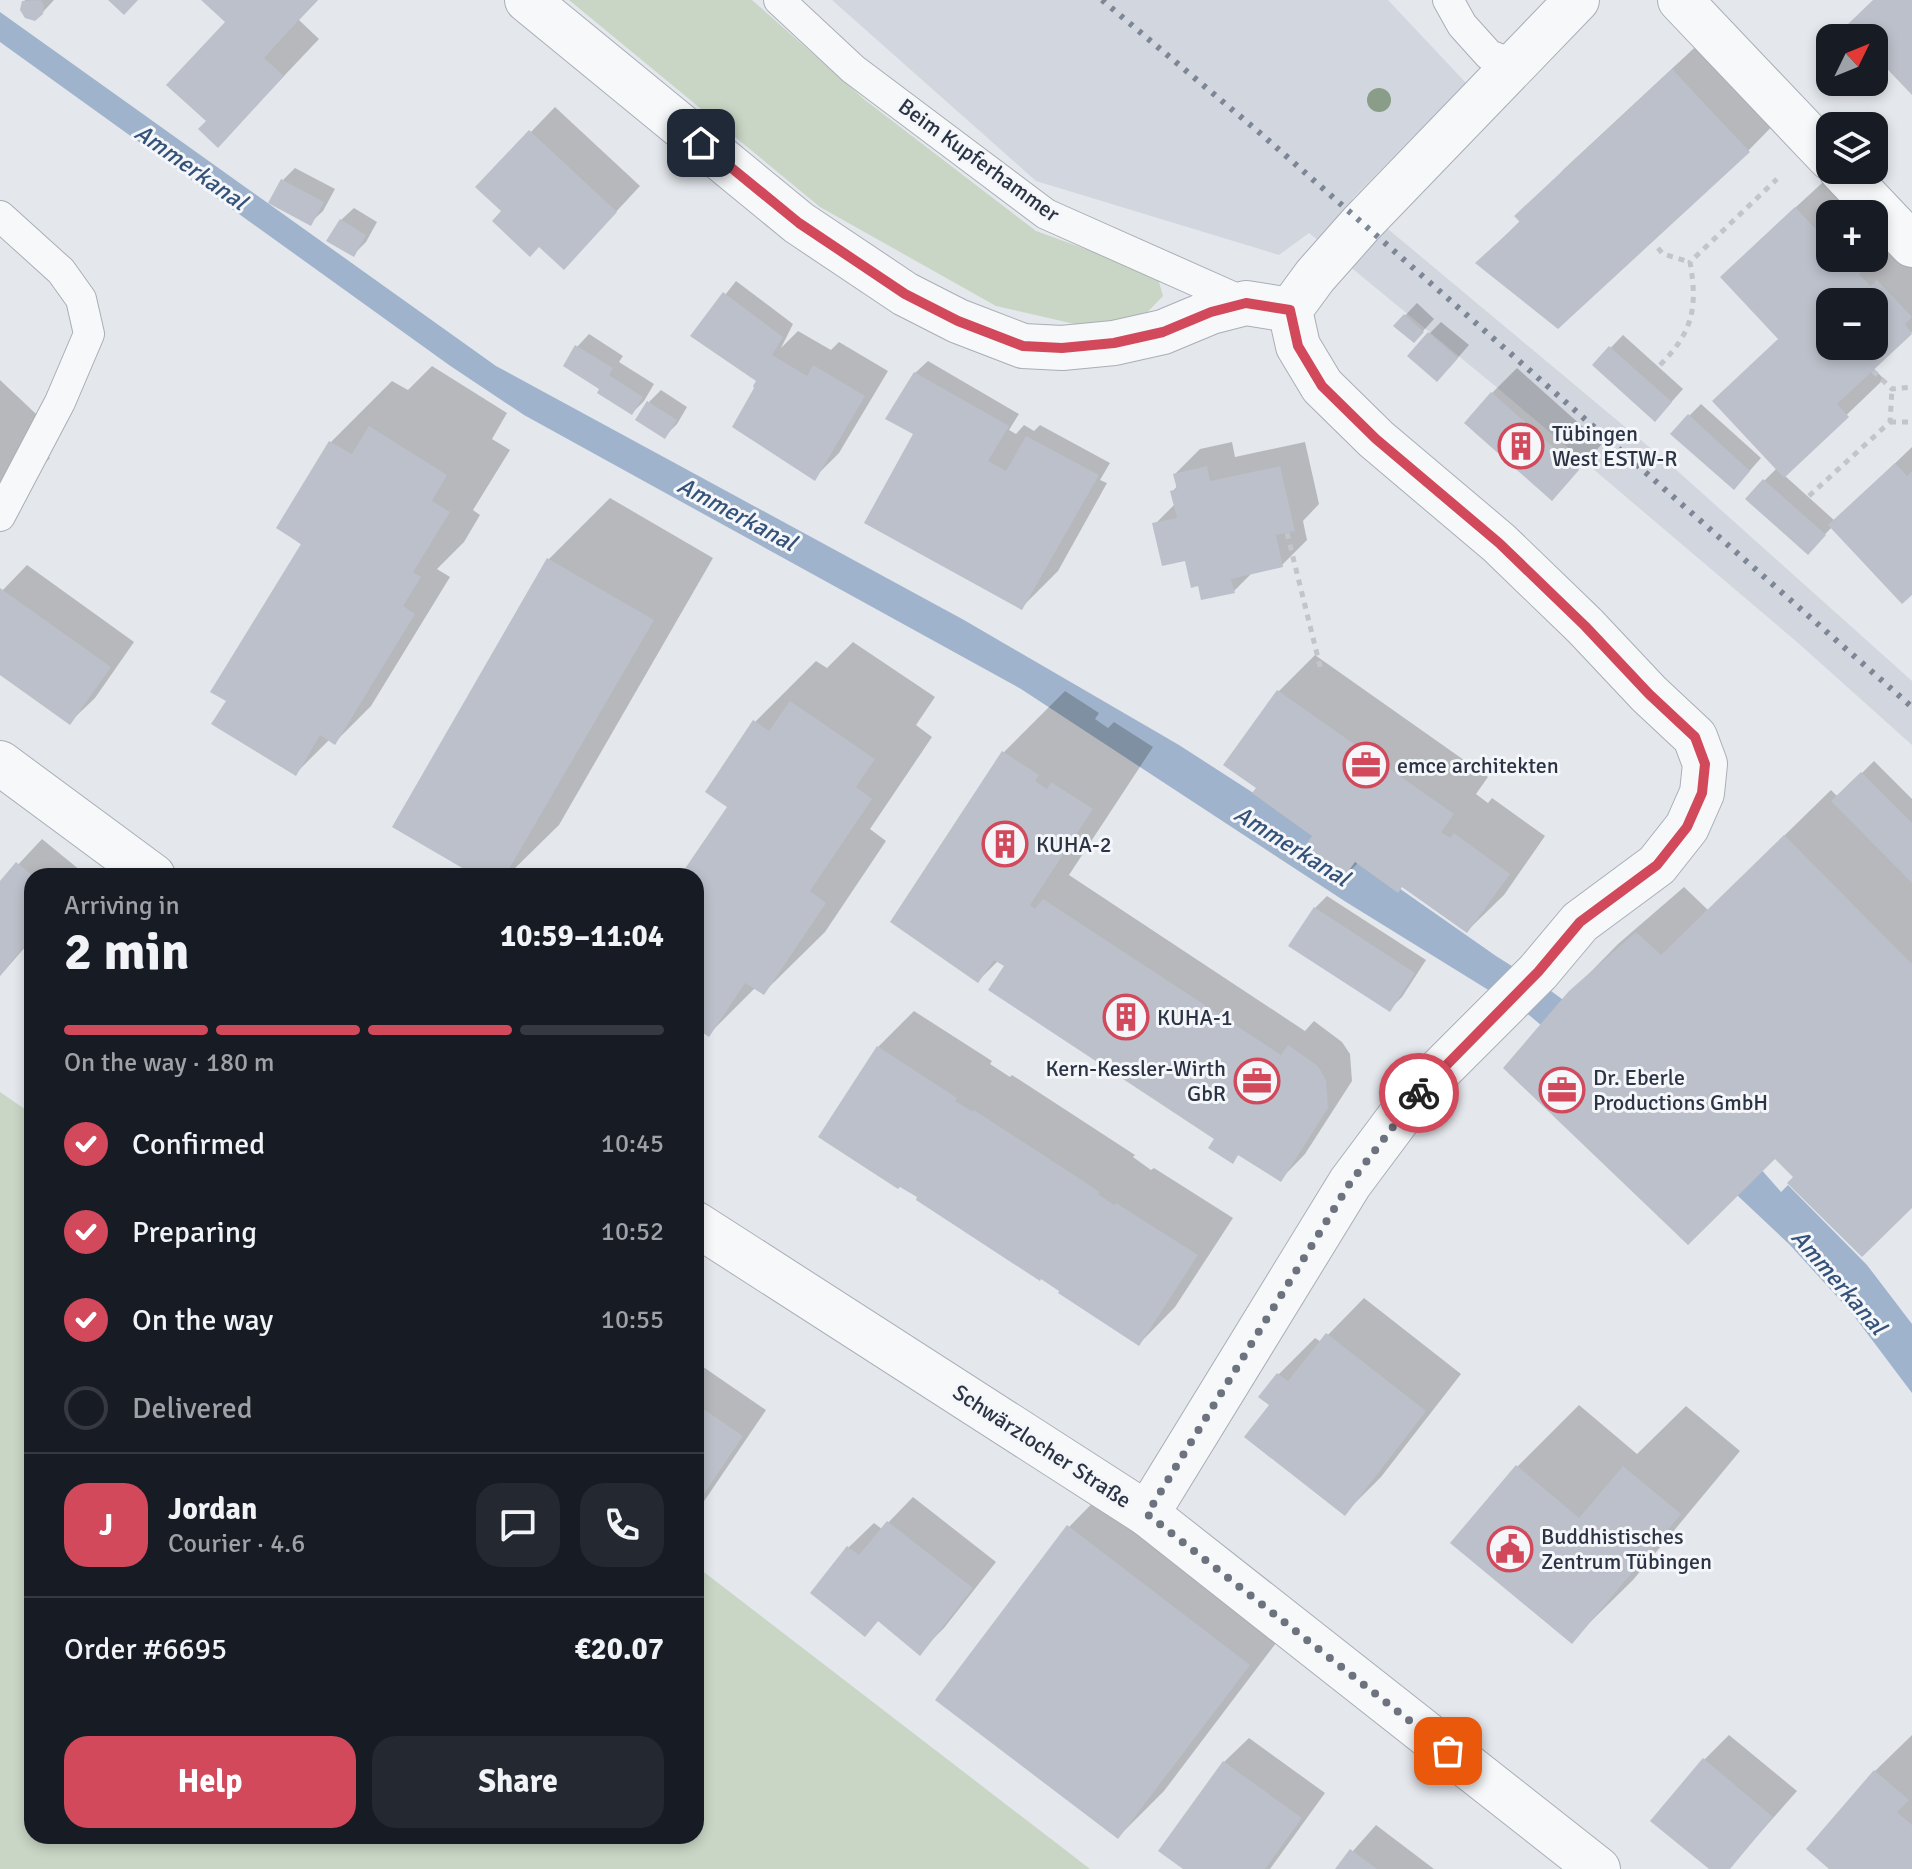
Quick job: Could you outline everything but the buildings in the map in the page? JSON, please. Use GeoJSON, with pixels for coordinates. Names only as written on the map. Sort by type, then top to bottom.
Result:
{"type":"FeatureCollection","features":[{"type":"Feature","properties":{"kind":"street","name":"Beim Kupferhammer"},"geometry":{"type":"LineString","coordinates":[[527,0],[799,223],[905,294],[958,321],[1023,346],[1062,348],[1114,343],[1163,332],[1211,312],[1246,303],[1290,310]]}},
{"type":"Feature","properties":{"kind":"street"},"geometry":{"type":"LineString","coordinates":[[1147,1514],[1350,1183],[1400,1116],[1431,1079],[1538,972],[1580,922],[1657,865],[1687,827],[1702,793],[1705,764],[1695,737],[1499,543],[1376,439],[1322,386],[1298,346],[1290,310],[1361,224],[1577,0]]}},
{"type":"Feature","properties":{"kind":"street"},"geometry":{"type":"LineString","coordinates":[[1680,0],[1816,143]]}},
{"type":"Feature","properties":{"kind":"street"},"geometry":{"type":"LineString","coordinates":[[1854,184],[1912,245]]}},
{"type":"Feature","properties":{"kind":"street"},"geometry":{"type":"LineString","coordinates":[[0,763],[142,868]]}},
{"type":"Feature","properties":{"kind":"street","name":"Schwärzlocher Straße"},"geometry":{"type":"LineString","coordinates":[[704,1229],[1147,1514],[1598,1869]]}},
{"type":"Feature","properties":{"kind":"lane","name":"Beim Kupferhammer"},"geometry":{"type":"LineString","coordinates":[[779,0],[853,69],[1046,214],[1246,303]]}},
{"type":"Feature","properties":{"kind":"lane"},"geometry":{"type":"LineString","coordinates":[[1448,0],[1462,25],[1489,55],[1515,65]]}},
{"type":"Feature","properties":{"kind":"lane"},"geometry":{"type":"LineString","coordinates":[[0,216],[61,271],[81,299],[89,334],[60,402],[0,516]]}},
{"type":"Feature","properties":{"kind":"path"},"geometry":{"type":"LineString","coordinates":[[1690,262],[1816,167]]}},
{"type":"Feature","properties":{"kind":"path"},"geometry":{"type":"LineString","coordinates":[[1658,248],[1663,254],[1690,262]]}},
{"type":"Feature","properties":{"kind":"path"},"geometry":{"type":"LineString","coordinates":[[1660,365],[1680,346],[1693,309],[1694,285],[1690,262]]}},
{"type":"Feature","properties":{"kind":"path"},"geometry":{"type":"LineString","coordinates":[[1873,371],[1892,389],[1912,387]]}},
{"type":"Feature","properties":{"kind":"path"},"geometry":{"type":"LineString","coordinates":[[1890,422],[1892,389]]}},
{"type":"Feature","properties":{"kind":"path"},"geometry":{"type":"LineString","coordinates":[[1809,496],[1890,422],[1912,422]]}},
{"type":"Feature","properties":{"kind":"path"},"geometry":{"type":"LineString","coordinates":[[1287,533],[1321,670]]}},
{"type":"Feature","properties":{"kind":"shaded area"},"geometry":{"type":"Polygon","coordinates":[[[832,0],[1388,0],[1466,83],[1352,199],[1673,467],[1912,681],[1912,745],[1797,642],[1309,233],[1279,255],[1036,181],[832,0]]]}},
{"type":"Feature","properties":{"kind":"green space"},"geometry":{"type":"Polygon","coordinates":[[[569,0],[752,0],[865,100],[1036,231],[1157,275],[1163,296],[1137,323],[1096,329],[996,306],[820,207],[569,0]]]}},
{"type":"Feature","properties":{"kind":"green space"},"geometry":{"type":"Polygon","coordinates":[[[0,1092],[24,1108],[24,1844],[704,1844],[704,1572],[1090,1869],[0,1869],[0,1092]]]}},
{"type":"Feature","properties":{"kind":"water","name":"Ammerkanal"},"geometry":{"type":"Polygon","coordinates":[[[0,12],[496,366],[964,620],[1179,745],[1376,872],[1551,991],[1713,1115],[1781,1192],[1788,1185],[1867,1265],[1912,1324],[1912,1393],[1851,1312],[1789,1244],[1688,1149],[1529,1015],[1346,902],[1021,689],[524,415],[449,365],[0,42],[0,12]]]}},
{"type":"Feature","properties":{"kind":"railway"},"geometry":{"type":"LineString","coordinates":[[1102,0],[1260,133],[1912,707]]}},
{"type":"Feature","properties":{"kind":"way so far"},"geometry":{"type":"LineString","coordinates":[[1419,1093],[1350,1183],[1147,1514],[1448,1751]]}},
{"type":"Feature","properties":{"kind":"place","name":"Tübingen West ESTW-R"},"geometry":{"type":"Point","coordinates":[1521,446]}},
{"type":"Feature","properties":{"kind":"place","name":"emce architekten"},"geometry":{"type":"Point","coordinates":[1366,765]}},
{"type":"Feature","properties":{"kind":"place","name":"KUHA-2"},"geometry":{"type":"Point","coordinates":[1005,844]}},
{"type":"Feature","properties":{"kind":"place","name":"KUHA-1"},"geometry":{"type":"Point","coordinates":[1126,1017]}},
{"type":"Feature","properties":{"kind":"place","name":"Kern-Kessler-Wirth GbR"},"geometry":{"type":"Point","coordinates":[1257,1081]}},
{"type":"Feature","properties":{"kind":"place","name":"Dr. Eberle Productions GmbH"},"geometry":{"type":"Point","coordinates":[1562,1090]}},
{"type":"Feature","properties":{"kind":"place","name":"Buddhistisches Zentrum Tübingen"},"geometry":{"type":"Point","coordinates":[1510,1549]}},
{"type":"Feature","properties":{"kind":"route"},"geometry":{"type":"LineString","coordinates":[[701,143],[799,223],[905,294],[958,321],[1023,346],[1062,348],[1114,343],[1163,332],[1211,312],[1246,303],[1290,310],[1298,346],[1322,386],[1376,439],[1499,543],[1695,737],[1705,764],[1702,793],[1687,827],[1657,865],[1580,922],[1538,972],[1419,1093]]}}]}
